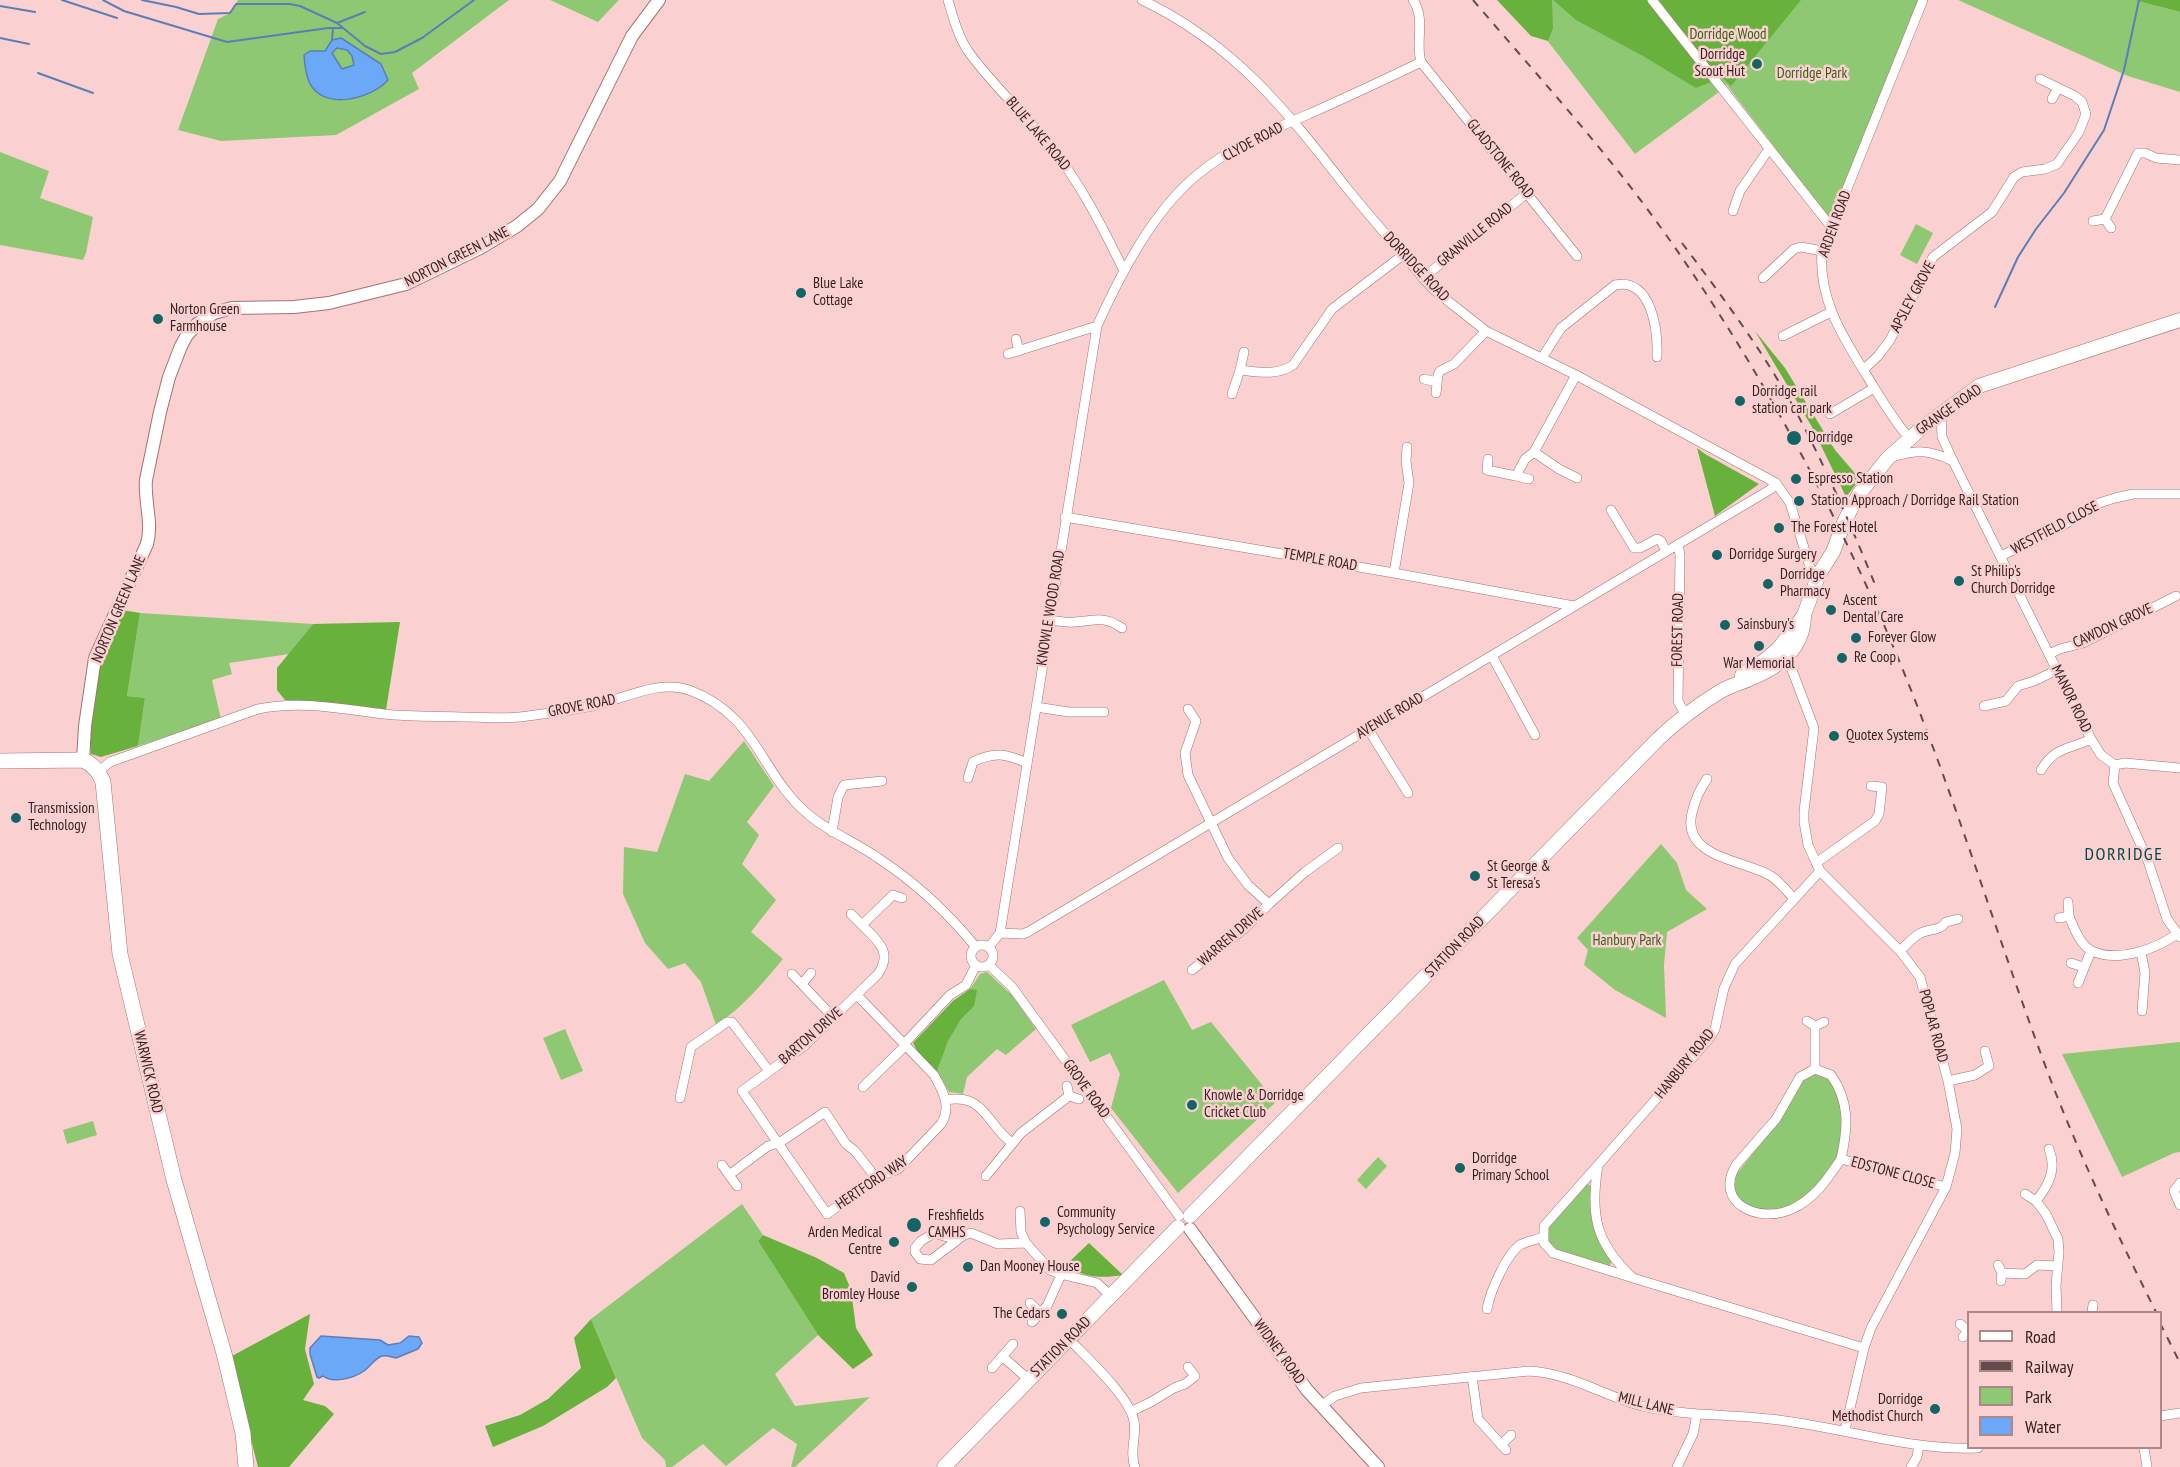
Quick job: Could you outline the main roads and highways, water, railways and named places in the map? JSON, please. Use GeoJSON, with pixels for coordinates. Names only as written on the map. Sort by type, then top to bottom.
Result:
{"type":"FeatureCollection","features":[{"type":"Feature","properties":{"kind":"main road","name":"GRANGE ROAD"},"geometry":{"type":"LineString","coordinates":[[1819,574],[1833,552],[1845,520],[1859,494],[1888,458],[1909,438],[1979,386],[2180,320]]}},
{"type":"Feature","properties":{"kind":"main road","name":"STATION ROAD"},"geometry":{"type":"LineString","coordinates":[[944,1467],[1651,746],[1685,714],[1728,687],[1762,673],[1782,653],[1796,646],[1804,630],[1804,615],[1819,574]]}},
{"type":"Feature","properties":{"kind":"main road","name":"WARWICK ROAD"},"geometry":{"type":"LineString","coordinates":[[0,761],[83,760],[89,762],[98,772],[105,789],[120,954],[174,1180],[225,1357],[243,1433],[246,1467]]}},
{"type":"Feature","properties":{"kind":"water"},"geometry":{"type":"Polygon","coordinates":[[[341,38],[381,64],[388,80],[372,92],[350,99],[339,100],[319,94],[308,80],[304,55],[310,51],[325,51],[332,40],[341,38]],[[337,48],[332,53],[342,69],[354,65],[352,56],[347,50],[337,48]]]}},
{"type":"Feature","properties":{"kind":"water"},"geometry":{"type":"Polygon","coordinates":[[[321,1336],[380,1340],[388,1345],[400,1343],[409,1336],[419,1337],[422,1343],[418,1349],[396,1358],[379,1357],[355,1376],[332,1380],[323,1376],[317,1377],[310,1354],[310,1348],[321,1336]]]}},
{"type":"Feature","properties":{"kind":"waterway"},"geometry":{"type":"LineString","coordinates":[[62,0],[117,18]]}},
{"type":"Feature","properties":{"kind":"waterway"},"geometry":{"type":"LineString","coordinates":[[103,0],[124,11],[227,42],[343,28]]}},
{"type":"Feature","properties":{"kind":"waterway"},"geometry":{"type":"LineString","coordinates":[[142,0],[199,14],[230,13],[236,4],[300,6],[337,23],[365,46],[381,54],[395,52],[422,38],[474,0]]}},
{"type":"Feature","properties":{"kind":"waterway"},"geometry":{"type":"LineString","coordinates":[[1995,307],[2018,257],[2064,193],[2104,130],[2124,70],[2139,0]]}},
{"type":"Feature","properties":{"kind":"waterway"},"geometry":{"type":"LineString","coordinates":[[0,6],[35,12]]}},
{"type":"Feature","properties":{"kind":"waterway"},"geometry":{"type":"LineString","coordinates":[[337,23],[365,12]]}},
{"type":"Feature","properties":{"kind":"waterway"},"geometry":{"type":"LineString","coordinates":[[332,40],[333,28]]}},
{"type":"Feature","properties":{"kind":"waterway"},"geometry":{"type":"LineString","coordinates":[[0,38],[29,44]]}},
{"type":"Feature","properties":{"kind":"waterway"},"geometry":{"type":"LineString","coordinates":[[38,73],[93,93]]}},
{"type":"Feature","properties":{"kind":"railway"},"geometry":{"type":"LineString","coordinates":[[1473,0],[1592,139],[1659,225],[1722,318],[1807,464],[1857,565],[1904,672],[2060,1104],[2099,1194],[2156,1311]]}},
{"type":"Feature","properties":{"kind":"railway"},"geometry":{"type":"LineString","coordinates":[[1682,243],[1745,330],[1788,398],[1831,482],[1876,587]]}},
{"type":"Feature","properties":{"kind":"railway"},"geometry":{"type":"LineString","coordinates":[[2162,1327],[2180,1363]]}},
{"type":"Feature","properties":{"kind":"place","name":"Dorridge Scout Hut"},"geometry":{"type":"Point","coordinates":[1757,64]}},
{"type":"Feature","properties":{"kind":"place","name":"Blue Lake Cottage"},"geometry":{"type":"Point","coordinates":[801,293]}},
{"type":"Feature","properties":{"kind":"place","name":"Norton Green Farmhouse"},"geometry":{"type":"Point","coordinates":[158,319]}},
{"type":"Feature","properties":{"kind":"place","name":"Dorridge rail station car park"},"geometry":{"type":"Point","coordinates":[1740,401]}},
{"type":"Feature","properties":{"kind":"place","name":"Dorridge"},"geometry":{"type":"Point","coordinates":[1794,438]}},
{"type":"Feature","properties":{"kind":"place","name":"Espresso Station"},"geometry":{"type":"Point","coordinates":[1796,479]}},
{"type":"Feature","properties":{"kind":"place","name":"Station Approach / Dorridge Rail Station"},"geometry":{"type":"Point","coordinates":[1799,501]}},
{"type":"Feature","properties":{"kind":"place","name":"The Forest Hotel"},"geometry":{"type":"Point","coordinates":[1779,528]}},
{"type":"Feature","properties":{"kind":"place","name":"Dorridge Surgery"},"geometry":{"type":"Point","coordinates":[1717,555]}},
{"type":"Feature","properties":{"kind":"place","name":"St Philip's Church Dorridge"},"geometry":{"type":"Point","coordinates":[1959,581]}},
{"type":"Feature","properties":{"kind":"place","name":"Dorridge Pharmacy"},"geometry":{"type":"Point","coordinates":[1768,584]}},
{"type":"Feature","properties":{"kind":"place","name":"Ascent Dental Care"},"geometry":{"type":"Point","coordinates":[1831,610]}},
{"type":"Feature","properties":{"kind":"place","name":"Sainsbury's"},"geometry":{"type":"Point","coordinates":[1725,625]}},
{"type":"Feature","properties":{"kind":"place","name":"Forever Glow"},"geometry":{"type":"Point","coordinates":[1856,638]}},
{"type":"Feature","properties":{"kind":"place","name":"War Memorial"},"geometry":{"type":"Point","coordinates":[1759,646]}},
{"type":"Feature","properties":{"kind":"place","name":"Re Coop"},"geometry":{"type":"Point","coordinates":[1842,658]}},
{"type":"Feature","properties":{"kind":"place","name":"Quotex Systems"},"geometry":{"type":"Point","coordinates":[1834,736]}},
{"type":"Feature","properties":{"kind":"place","name":"Transmission Technology"},"geometry":{"type":"Point","coordinates":[16,818]}},
{"type":"Feature","properties":{"kind":"place","name":"St George & St Teresa's"},"geometry":{"type":"Point","coordinates":[1475,876]}},
{"type":"Feature","properties":{"kind":"place","name":"Knowle & Dorridge Cricket Club"},"geometry":{"type":"Point","coordinates":[1192,1105]}},
{"type":"Feature","properties":{"kind":"place","name":"Dorridge Primary School"},"geometry":{"type":"Point","coordinates":[1460,1168]}},
{"type":"Feature","properties":{"kind":"place","name":"Community Psychology Service"},"geometry":{"type":"Point","coordinates":[1045,1222]}},
{"type":"Feature","properties":{"kind":"place","name":"Freshfields CAMHS"},"geometry":{"type":"Point","coordinates":[914,1225]}},
{"type":"Feature","properties":{"kind":"place","name":"Arden Medical Centre"},"geometry":{"type":"Point","coordinates":[894,1242]}},
{"type":"Feature","properties":{"kind":"place","name":"Dan Mooney House"},"geometry":{"type":"Point","coordinates":[968,1267]}},
{"type":"Feature","properties":{"kind":"place","name":"David Bromley House"},"geometry":{"type":"Point","coordinates":[912,1287]}},
{"type":"Feature","properties":{"kind":"place","name":"The Cedars"},"geometry":{"type":"Point","coordinates":[1062,1314]}},
{"type":"Feature","properties":{"kind":"place","name":"Dorridge Methodist Church"},"geometry":{"type":"Point","coordinates":[1935,1409]}},
{"type":"Feature","properties":{"kind":"district","name":"DORRIDGE"},"geometry":{"type":"Point","coordinates":[2124,855]}},
{"type":"Feature","properties":{"kind":"park label","name":"Dorridge Wood"},"geometry":{"type":"Point","coordinates":[1728,35]}},
{"type":"Feature","properties":{"kind":"park label","name":"Dorridge Park"},"geometry":{"type":"Point","coordinates":[1812,74]}},
{"type":"Feature","properties":{"kind":"park label","name":"Hanbury Park"},"geometry":{"type":"Point","coordinates":[1627,941]}}]}
